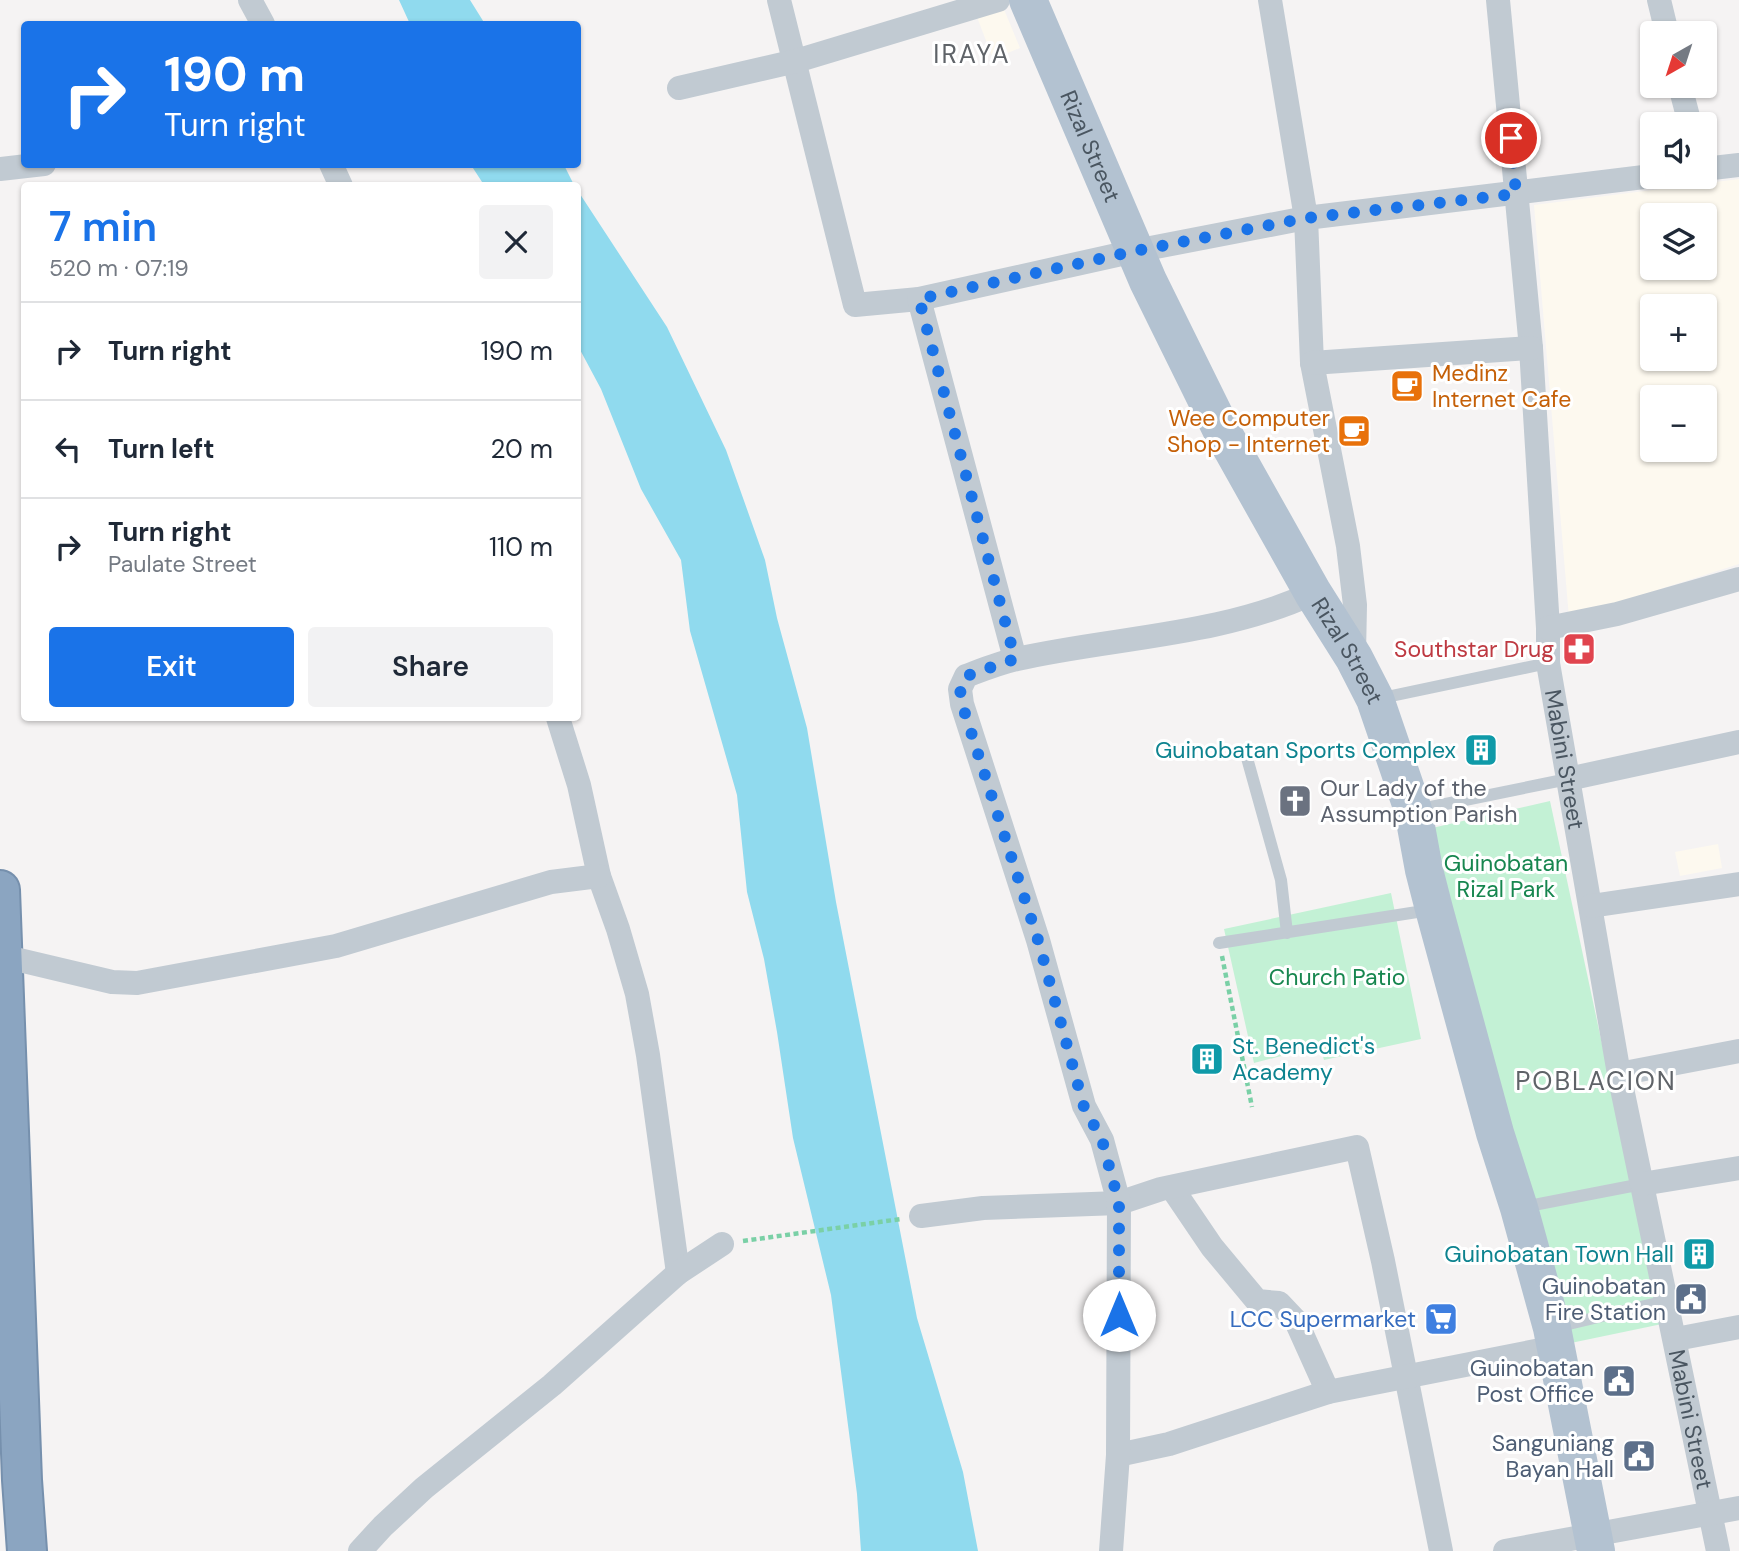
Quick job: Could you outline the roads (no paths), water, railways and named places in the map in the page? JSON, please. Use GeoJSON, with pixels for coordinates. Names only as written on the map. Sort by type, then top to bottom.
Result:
{"type":"FeatureCollection","features":[{"type":"Feature","properties":{"kind":"highway"},"geometry":{"type":"LineString","coordinates":[[0,908],[27,1551]]}},
{"type":"Feature","properties":{"kind":"main road","name":"Rizal Street"},"geometry":{"type":"LineString","coordinates":[[1028,0],[1135,251],[1222,431],[1375,699],[1413,810],[1423,870],[1554,1338],[1595,1543]]}},
{"type":"Feature","properties":{"kind":"street"},"geometry":{"type":"LineString","coordinates":[[250,0],[260,21]]}},
{"type":"Feature","properties":{"kind":"street"},"geometry":{"type":"LineString","coordinates":[[779,0],[855,304],[919,299],[1135,251],[1306,218],[1640,178]]}},
{"type":"Feature","properties":{"kind":"street"},"geometry":{"type":"LineString","coordinates":[[679,88],[796,61],[998,0]]}},
{"type":"Feature","properties":{"kind":"street"},"geometry":{"type":"LineString","coordinates":[[1270,0],[1306,218],[1312,363],[1348,546],[1355,605],[1354,658]]}},
{"type":"Feature","properties":{"kind":"street","name":"Mabini Street"},"geometry":{"type":"LineString","coordinates":[[1498,0],[1531,348],[1548,663],[1619,1074],[1718,1551]]}},
{"type":"Feature","properties":{"kind":"street"},"geometry":{"type":"LineString","coordinates":[[1659,0],[1664,21]]}},
{"type":"Feature","properties":{"kind":"street"},"geometry":{"type":"LineString","coordinates":[[1717,168],[1739,165]]}},
{"type":"Feature","properties":{"kind":"street"},"geometry":{"type":"LineString","coordinates":[[0,169],[21,167]]}},
{"type":"Feature","properties":{"kind":"street"},"geometry":{"type":"LineString","coordinates":[[919,299],[1015,659]]}},
{"type":"Feature","properties":{"kind":"street"},"geometry":{"type":"LineString","coordinates":[[1312,363],[1531,348]]}},
{"type":"Feature","properties":{"kind":"street"},"geometry":{"type":"LineString","coordinates":[[1548,628],[1617,614],[1739,579]]}},
{"type":"Feature","properties":{"kind":"street"},"geometry":{"type":"LineString","coordinates":[[1111,1551],[1118,1455],[1119,1203],[1102,1140],[1084,1107],[1038,940],[962,704],[960,689],[966,676],[1015,659],[1199,628],[1264,614],[1313,593]]}},
{"type":"Feature","properties":{"kind":"street"},"geometry":{"type":"LineString","coordinates":[[559,721],[579,785],[599,876],[637,994],[678,1273]]}},
{"type":"Feature","properties":{"kind":"street"},"geometry":{"type":"LineString","coordinates":[[1568,779],[1739,742]]}},
{"type":"Feature","properties":{"kind":"street"},"geometry":{"type":"LineString","coordinates":[[2,956],[112,982],[137,983],[336,946],[551,881],[599,876]]}},
{"type":"Feature","properties":{"kind":"street"},"geometry":{"type":"LineString","coordinates":[[1591,906],[1739,884]]}},
{"type":"Feature","properties":{"kind":"street"},"geometry":{"type":"LineString","coordinates":[[1619,1074],[1739,1051]]}},
{"type":"Feature","properties":{"kind":"street"},"geometry":{"type":"LineString","coordinates":[[922,1216],[983,1208],[1119,1203],[1161,1189],[1357,1147],[1441,1551]]}},
{"type":"Feature","properties":{"kind":"street"},"geometry":{"type":"LineString","coordinates":[[1642,1184],[1739,1168]]}},
{"type":"Feature","properties":{"kind":"street"},"geometry":{"type":"LineString","coordinates":[[1172,1188],[1212,1247],[1257,1301],[1279,1303],[1296,1321],[1328,1392]]}},
{"type":"Feature","properties":{"kind":"street"},"geometry":{"type":"LineString","coordinates":[[360,1551],[424,1488],[552,1385],[678,1273],[722,1244]]}},
{"type":"Feature","properties":{"kind":"street"},"geometry":{"type":"LineString","coordinates":[[1676,1339],[1739,1328]]}},
{"type":"Feature","properties":{"kind":"street"},"geometry":{"type":"LineString","coordinates":[[1118,1455],[1169,1444],[1328,1392],[1406,1376],[1554,1338]]}},
{"type":"Feature","properties":{"kind":"street"},"geometry":{"type":"LineString","coordinates":[[1505,1551],[1595,1543],[1739,1508]]}},
{"type":"Feature","properties":{"kind":"lane"},"geometry":{"type":"LineString","coordinates":[[1375,699],[1548,663]]}},
{"type":"Feature","properties":{"kind":"lane"},"geometry":{"type":"LineString","coordinates":[[1247,758],[1281,880],[1287,933]]}},
{"type":"Feature","properties":{"kind":"lane"},"geometry":{"type":"LineString","coordinates":[[1413,810],[1568,779]]}},
{"type":"Feature","properties":{"kind":"lane"},"geometry":{"type":"LineString","coordinates":[[1219,943],[1434,909]]}},
{"type":"Feature","properties":{"kind":"lane"},"geometry":{"type":"LineString","coordinates":[[1519,1208],[1642,1184]]}},
{"type":"Feature","properties":{"kind":"lane"},"geometry":{"type":"LineString","coordinates":[[1554,1338],[1666,1301]]}},
{"type":"Feature","properties":{"kind":"water"},"geometry":{"type":"Polygon","coordinates":[[[399,0],[470,0],[483,21],[409,21],[399,0]]]}},
{"type":"Feature","properties":{"kind":"water"},"geometry":{"type":"Polygon","coordinates":[[[473,168],[566,168],[572,182],[482,182],[473,168]]]}},
{"type":"Feature","properties":{"kind":"water"},"geometry":{"type":"Polygon","coordinates":[[[581,196],[667,327],[726,450],[765,560],[777,618],[807,728],[836,902],[917,1318],[963,1472],[978,1551],[861,1551],[857,1494],[831,1295],[793,1138],[764,959],[747,892],[737,795],[690,631],[681,560],[641,489],[601,389],[581,352],[581,196]]]}},
{"type":"Feature","properties":{"kind":"place","name":"Medinz Internet Cafe"},"geometry":{"type":"Point","coordinates":[1407,386]}},
{"type":"Feature","properties":{"kind":"place","name":"Wee Computer Shop - Internet"},"geometry":{"type":"Point","coordinates":[1354,431]}},
{"type":"Feature","properties":{"kind":"place","name":"Southstar Drug"},"geometry":{"type":"Point","coordinates":[1579,649]}},
{"type":"Feature","properties":{"kind":"place","name":"Guinobatan Sports Complex"},"geometry":{"type":"Point","coordinates":[1481,750]}},
{"type":"Feature","properties":{"kind":"place","name":"Our Lady of the Assumption Parish"},"geometry":{"type":"Point","coordinates":[1295,801]}},
{"type":"Feature","properties":{"kind":"place","name":"St. Benedict's Academy"},"geometry":{"type":"Point","coordinates":[1207,1059]}},
{"type":"Feature","properties":{"kind":"place","name":"Guinobatan Town Hall"},"geometry":{"type":"Point","coordinates":[1699,1254]}},
{"type":"Feature","properties":{"kind":"place","name":"Guinobatan Fire Station"},"geometry":{"type":"Point","coordinates":[1691,1299]}},
{"type":"Feature","properties":{"kind":"place","name":"LCC Supermarket"},"geometry":{"type":"Point","coordinates":[1441,1319]}},
{"type":"Feature","properties":{"kind":"place","name":"Guinobatan Post Office"},"geometry":{"type":"Point","coordinates":[1619,1381]}},
{"type":"Feature","properties":{"kind":"place","name":"Sanguniang Bayan Hall"},"geometry":{"type":"Point","coordinates":[1639,1456]}},
{"type":"Feature","properties":{"kind":"district","name":"IRAYA"},"geometry":{"type":"Point","coordinates":[972,54]}},
{"type":"Feature","properties":{"kind":"district","name":"POBLACION"},"geometry":{"type":"Point","coordinates":[1596,1081]}},
{"type":"Feature","properties":{"kind":"park label","name":"Guinobatan Rizal Park"},"geometry":{"type":"Point","coordinates":[1506,876]}},
{"type":"Feature","properties":{"kind":"park label","name":"Church Patio"},"geometry":{"type":"Point","coordinates":[1337,977]}}]}
